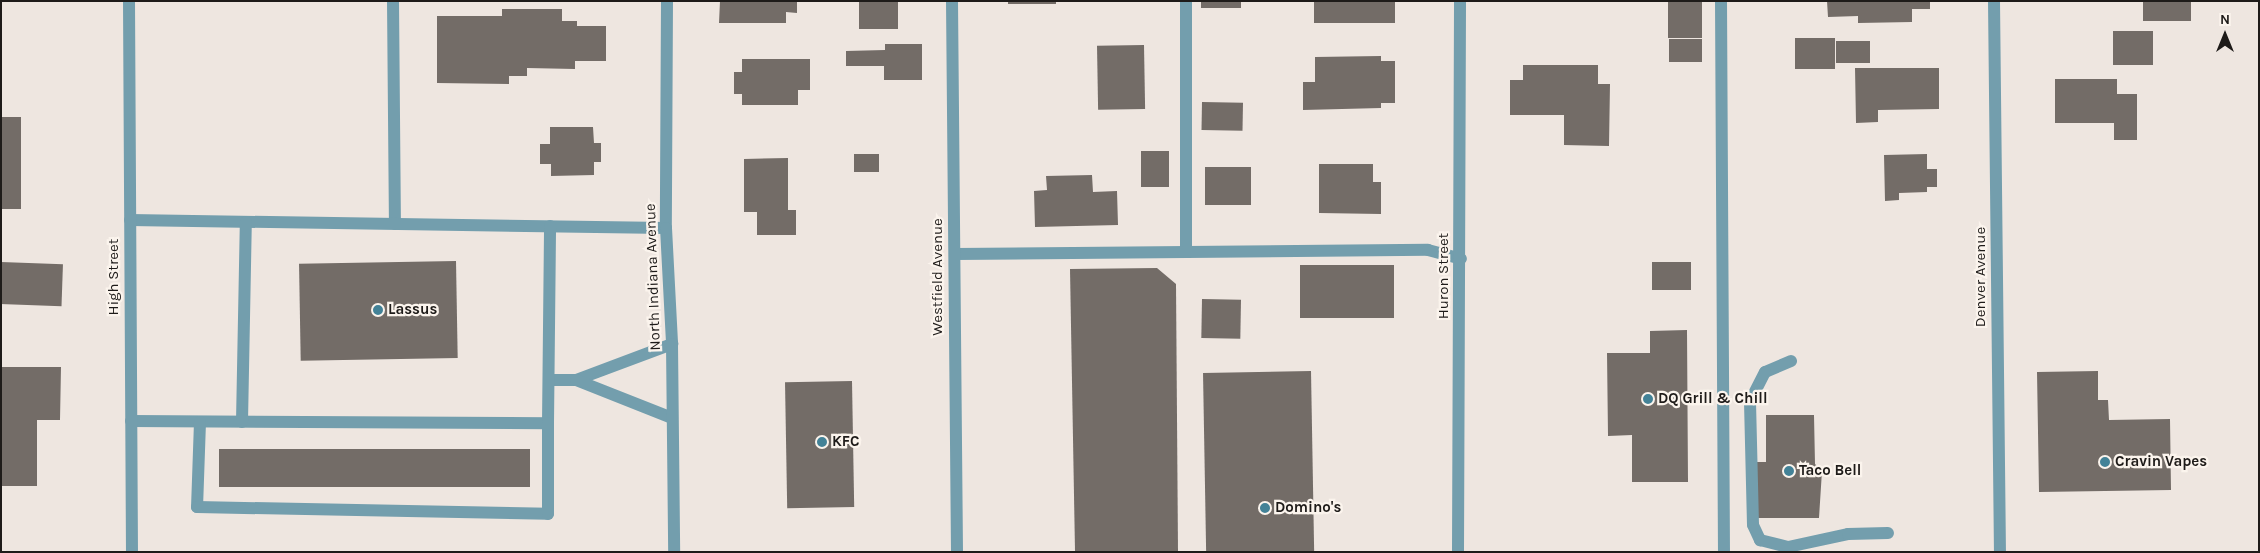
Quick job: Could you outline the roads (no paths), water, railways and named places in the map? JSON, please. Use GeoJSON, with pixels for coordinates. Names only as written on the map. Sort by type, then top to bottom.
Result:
{"type":"FeatureCollection","features":[{"type":"Feature","properties":{"kind":"street","name":"High Street"},"geometry":{"type":"LineString","coordinates":[[129,1],[132,552]]}},
{"type":"Feature","properties":{"kind":"street"},"geometry":{"type":"LineString","coordinates":[[393,1],[395,224]]}},
{"type":"Feature","properties":{"kind":"street","name":"North Indiana Avenue"},"geometry":{"type":"LineString","coordinates":[[667,1],[666,228],[672,344],[674,552]]}},
{"type":"Feature","properties":{"kind":"street","name":"Westfield Avenue"},"geometry":{"type":"LineString","coordinates":[[952,1],[957,552]]}},
{"type":"Feature","properties":{"kind":"street"},"geometry":{"type":"LineString","coordinates":[[1186,1],[1186,252]]}},
{"type":"Feature","properties":{"kind":"street","name":"Huron Street"},"geometry":{"type":"LineString","coordinates":[[1458,552],[1461,259],[1460,1]]}},
{"type":"Feature","properties":{"kind":"street"},"geometry":{"type":"LineString","coordinates":[[1721,1],[1724,552]]}},
{"type":"Feature","properties":{"kind":"street","name":"Denver Avenue"},"geometry":{"type":"LineString","coordinates":[[1994,1],[2000,552]]}},
{"type":"Feature","properties":{"kind":"street"},"geometry":{"type":"LineString","coordinates":[[130,220],[666,228]]}},
{"type":"Feature","properties":{"kind":"street"},"geometry":{"type":"LineString","coordinates":[[242,422],[246,222]]}},
{"type":"Feature","properties":{"kind":"street"},"geometry":{"type":"LineString","coordinates":[[200,422],[197,507],[548,514],[550,226]]}},
{"type":"Feature","properties":{"kind":"street"},"geometry":{"type":"LineString","coordinates":[[954,254],[1428,250],[1461,259]]}},
{"type":"Feature","properties":{"kind":"street"},"geometry":{"type":"LineString","coordinates":[[549,380],[576,380],[672,344]]}},
{"type":"Feature","properties":{"kind":"street"},"geometry":{"type":"LineString","coordinates":[[1791,361],[1765,372],[1750,402],[1752,525],[1760,540],[1788,547],[1848,534],[1888,533]]}},
{"type":"Feature","properties":{"kind":"street"},"geometry":{"type":"LineString","coordinates":[[576,380],[672,418]]}},
{"type":"Feature","properties":{"kind":"street"},"geometry":{"type":"LineString","coordinates":[[131,421],[548,423]]}},
{"type":"Feature","properties":{"kind":"place","name":"Lassus"},"geometry":{"type":"Point","coordinates":[378,310]}},
{"type":"Feature","properties":{"kind":"place","name":"DQ Grill & Chill"},"geometry":{"type":"Point","coordinates":[1648,399]}},
{"type":"Feature","properties":{"kind":"place","name":"KFC"},"geometry":{"type":"Point","coordinates":[822,442]}},
{"type":"Feature","properties":{"kind":"place","name":"Cravin Vapes"},"geometry":{"type":"Point","coordinates":[2105,462]}},
{"type":"Feature","properties":{"kind":"place","name":"Taco Bell"},"geometry":{"type":"Point","coordinates":[1789,471]}},
{"type":"Feature","properties":{"kind":"place","name":"Domino's"},"geometry":{"type":"Point","coordinates":[1265,508]}}]}
